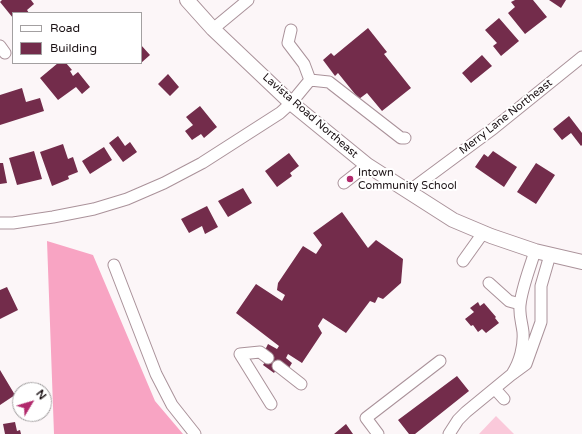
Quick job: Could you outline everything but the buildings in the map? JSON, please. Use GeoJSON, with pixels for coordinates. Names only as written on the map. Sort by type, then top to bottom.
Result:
{"type":"FeatureCollection","features":[{"type":"Feature","properties":{"kind":"main road","name":"Lavista Road Northeast"},"geometry":{"type":"LineString","coordinates":[[186,0],[291,103],[367,165],[453,220],[483,233],[535,251],[582,262]]}},
{"type":"Feature","properties":{"kind":"street"},"geometry":{"type":"LineString","coordinates":[[213,28],[248,0]]}},
{"type":"Feature","properties":{"kind":"street"},"geometry":{"type":"LineString","coordinates":[[291,30],[288,44],[304,64],[310,80]]}},
{"type":"Feature","properties":{"kind":"street","name":"Merry Lane Northeast"},"geometry":{"type":"LineString","coordinates":[[409,191],[494,128],[582,57]]}},
{"type":"Feature","properties":{"kind":"street"},"geometry":{"type":"LineString","coordinates":[[0,223],[13,223],[94,209],[126,199],[164,183],[202,163],[272,119],[291,103],[310,80]]}},
{"type":"Feature","properties":{"kind":"street"},"geometry":{"type":"LineString","coordinates":[[310,80],[329,82],[400,138],[406,138]]}},
{"type":"Feature","properties":{"kind":"street"},"geometry":{"type":"LineString","coordinates":[[344,183],[367,165]]}},
{"type":"Feature","properties":{"kind":"street"},"geometry":{"type":"LineString","coordinates":[[463,261],[483,233]]}},
{"type":"Feature","properties":{"kind":"street"},"geometry":{"type":"LineString","coordinates":[[511,375],[520,360],[523,340],[520,304],[535,251]]}},
{"type":"Feature","properties":{"kind":"street"},"geometry":{"type":"LineString","coordinates":[[449,434],[458,420],[526,364],[541,322],[541,286],[550,255]]}},
{"type":"Feature","properties":{"kind":"street"},"geometry":{"type":"LineString","coordinates":[[114,265],[156,374],[172,405],[195,434]]}},
{"type":"Feature","properties":{"kind":"street"},"geometry":{"type":"LineString","coordinates":[[489,283],[509,301],[520,304]]}},
{"type":"Feature","properties":{"kind":"street"},"geometry":{"type":"LineString","coordinates":[[268,358],[260,352],[240,354],[270,404]]}},
{"type":"Feature","properties":{"kind":"street"},"geometry":{"type":"LineString","coordinates":[[378,434],[366,418],[440,361]]}},
{"type":"Feature","properties":{"kind":"street"},"geometry":{"type":"LineString","coordinates":[[278,366],[301,384]]}},
{"type":"Feature","properties":{"kind":"street"},"geometry":{"type":"LineString","coordinates":[[495,389],[504,399]]}},
{"type":"Feature","properties":{"kind":"shaded area"},"geometry":{"type":"Polygon","coordinates":[[[47,241],[93,255],[155,401],[183,434],[54,434],[47,241]]]}},
{"type":"Feature","properties":{"kind":"shaded area"},"geometry":{"type":"Polygon","coordinates":[[[496,416],[514,434],[479,434],[496,416]]]}},
{"type":"Feature","properties":{"kind":"place","name":"Intown Community School"},"geometry":{"type":"Point","coordinates":[350,179]}}]}
